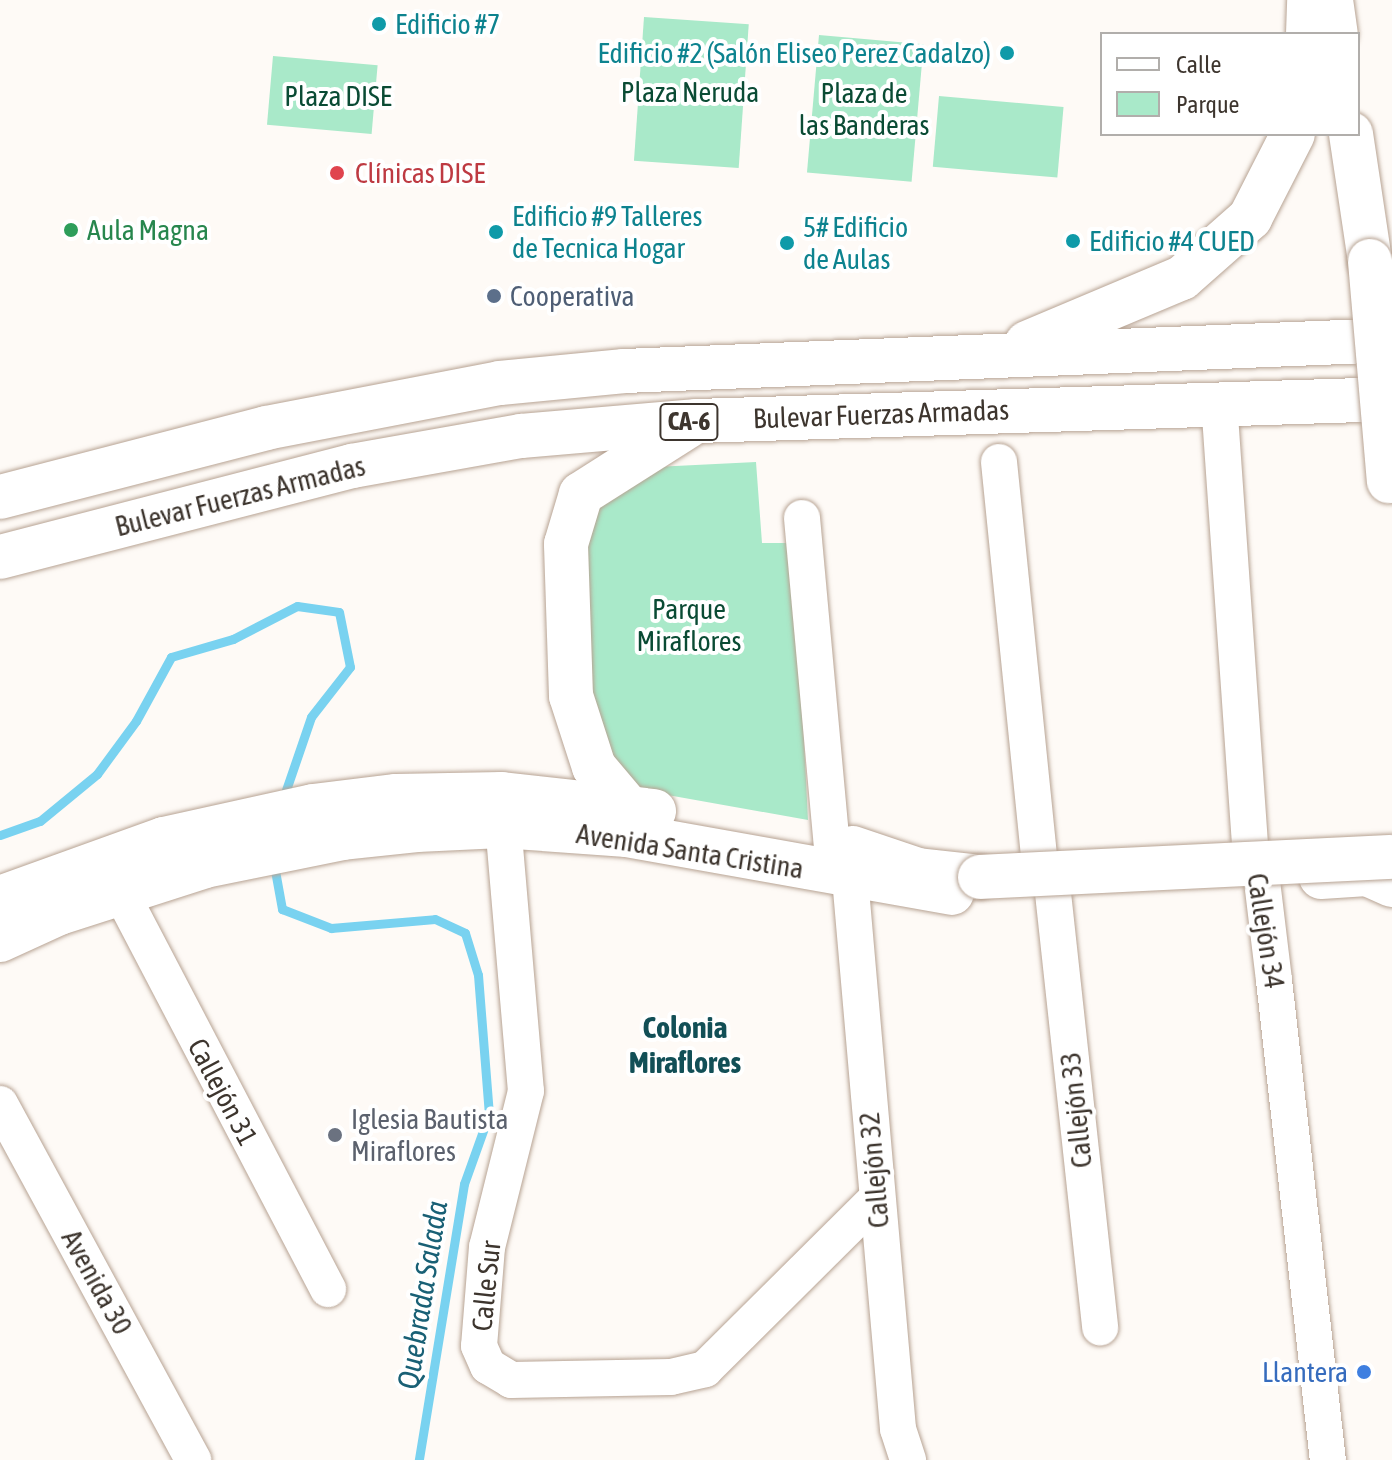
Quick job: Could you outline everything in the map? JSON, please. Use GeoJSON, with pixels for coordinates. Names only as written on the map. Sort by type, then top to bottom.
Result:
{"type":"FeatureCollection","features":[{"type":"Feature","properties":{"kind":"main road"},"geometry":{"type":"LineString","coordinates":[[1308,32],[1309,0]]}},
{"type":"Feature","properties":{"kind":"main road"},"geometry":{"type":"LineString","coordinates":[[1331,0],[1336,32]]}},
{"type":"Feature","properties":{"kind":"main road"},"geometry":{"type":"LineString","coordinates":[[993,356],[1182,278],[1250,218],[1292,136]]}},
{"type":"Feature","properties":{"kind":"main road"},"geometry":{"type":"LineString","coordinates":[[1351,136],[1370,261],[1390,495]]}},
{"type":"Feature","properties":{"kind":"main road","name":"Bulevar Fuerzas Armadas"},"geometry":{"type":"LineString","coordinates":[[0,497],[266,428],[500,383],[624,371],[1392,340]]}},
{"type":"Feature","properties":{"kind":"main road","name":"Bulevar Fuerzas Armadas"},"geometry":{"type":"LineString","coordinates":[[0,557],[411,454],[535,434],[697,421],[1219,401],[1392,399]]}},
{"type":"Feature","properties":{"kind":"main road"},"geometry":{"type":"LineString","coordinates":[[627,820],[594,767],[571,696],[566,544],[581,494],[697,421]]}},
{"type":"Feature","properties":{"kind":"main road","name":"Avenida Santa Cristina"},"geometry":{"type":"LineString","coordinates":[[0,898],[164,839],[254,837],[307,826],[396,796],[501,810],[627,820],[845,857],[919,857],[1046,876],[1256,864],[1392,836]]}},
{"type":"Feature","properties":{"kind":"main road","name":"Avenida Santa Cristina"},"geometry":{"type":"LineString","coordinates":[[0,940],[254,837]]}},
{"type":"Feature","properties":{"kind":"main road"},"geometry":{"type":"LineString","coordinates":[[845,857],[980,877],[1392,857]]}},
{"type":"Feature","properties":{"kind":"main road","name":"Avenida Santa Cristina"},"geometry":{"type":"LineString","coordinates":[[1256,864],[1367,874],[1392,885]]}},
{"type":"Feature","properties":{"kind":"street","name":"Callejón 34"},"geometry":{"type":"LineString","coordinates":[[1219,401],[1256,864],[1328,1460]]}},
{"type":"Feature","properties":{"kind":"street","name":"Callejón 33"},"geometry":{"type":"LineString","coordinates":[[999,462],[1100,1327]]}},
{"type":"Feature","properties":{"kind":"street","name":"Callejón 32"},"geometry":{"type":"LineString","coordinates":[[802,518],[845,857],[898,1429],[908,1460]]}},
{"type":"Feature","properties":{"kind":"street","name":"Calle Sur"},"geometry":{"type":"LineString","coordinates":[[501,810],[526,1091],[487,1247],[479,1346],[488,1366],[511,1380],[671,1377],[705,1369],[876,1199]]}},
{"type":"Feature","properties":{"kind":"street","name":"Callejón 31"},"geometry":{"type":"LineString","coordinates":[[121,893],[328,1289]]}},
{"type":"Feature","properties":{"kind":"street","name":"Avenida 30"},"geometry":{"type":"LineString","coordinates":[[0,1104],[193,1460]]}},
{"type":"Feature","properties":{"kind":"green space","name":"Plaza Neruda"},"geometry":{"type":"Polygon","coordinates":[[[644,17],[749,24],[739,168],[634,161],[644,17]]]}},
{"type":"Feature","properties":{"kind":"green space","name":"Plaza de las Banderas"},"geometry":{"type":"Polygon","coordinates":[[[819,35],[924,44],[912,182],[807,172],[819,35]]]}},
{"type":"Feature","properties":{"kind":"green space","name":"Plaza DISE"},"geometry":{"type":"Polygon","coordinates":[[[273,56],[378,65],[372,134],[267,125],[273,56]]]}},
{"type":"Feature","properties":{"kind":"green space"},"geometry":{"type":"Polygon","coordinates":[[[939,96],[1064,107],[1057,178],[933,167],[939,96]]]}},
{"type":"Feature","properties":{"kind":"green space","name":"Parque Miraflores"},"geometry":{"type":"Polygon","coordinates":[[[756,462],[762,543],[794,543],[808,820],[634,789],[592,725],[587,529],[617,479],[655,467],[756,462]]]}},
{"type":"Feature","properties":{"kind":"waterway","name":"Quebrada Salada"},"geometry":{"type":"LineString","coordinates":[[0,835],[40,821],[97,774],[136,721],[171,657],[233,639],[297,606],[339,612],[350,667],[311,717],[283,799]]}},
{"type":"Feature","properties":{"kind":"waterway","name":"Quebrada Salada"},"geometry":{"type":"LineString","coordinates":[[274,865],[282,909],[331,928],[435,919],[465,933],[478,975],[489,1114],[464,1184],[419,1460]]}},
{"type":"Feature","properties":{"kind":"place","name":"Edificio #7"},"geometry":{"type":"Point","coordinates":[379,24]}},
{"type":"Feature","properties":{"kind":"place","name":"Edificio #2 (Salón Eliseo Perez Cadalzo)"},"geometry":{"type":"Point","coordinates":[1007,53]}},
{"type":"Feature","properties":{"kind":"place","name":"Clínicas DISE"},"geometry":{"type":"Point","coordinates":[337,173]}},
{"type":"Feature","properties":{"kind":"place","name":"Aula Magna"},"geometry":{"type":"Point","coordinates":[71,230]}},
{"type":"Feature","properties":{"kind":"place","name":"Edificio #9 Talleres de Tecnica Hogar"},"geometry":{"type":"Point","coordinates":[496,232]}},
{"type":"Feature","properties":{"kind":"place","name":"Edificio #4 CUED"},"geometry":{"type":"Point","coordinates":[1073,241]}},
{"type":"Feature","properties":{"kind":"place","name":"5# Edificio de Aulas"},"geometry":{"type":"Point","coordinates":[787,243]}},
{"type":"Feature","properties":{"kind":"place","name":"Cooperativa"},"geometry":{"type":"Point","coordinates":[494,296]}},
{"type":"Feature","properties":{"kind":"place","name":"Iglesia Bautista Miraflores"},"geometry":{"type":"Point","coordinates":[335,1135]}},
{"type":"Feature","properties":{"kind":"place","name":"Llantera"},"geometry":{"type":"Point","coordinates":[1364,1372]}},
{"type":"Feature","properties":{"kind":"district","name":"Colonia Miraflores"},"geometry":{"type":"Point","coordinates":[685,1044]}}]}
